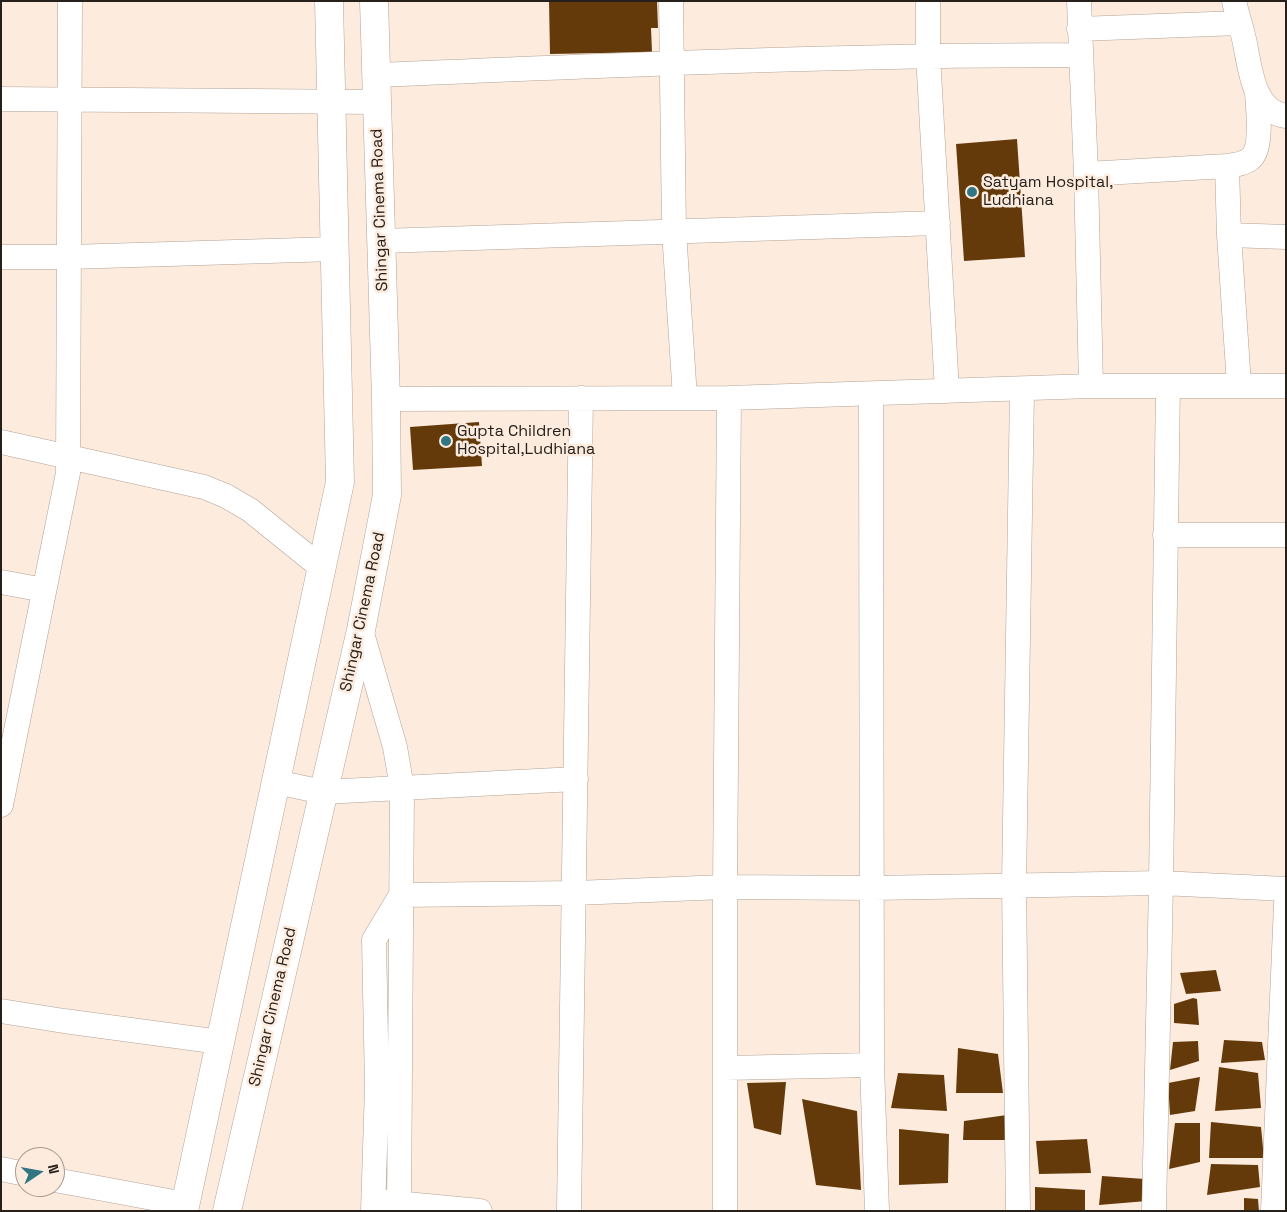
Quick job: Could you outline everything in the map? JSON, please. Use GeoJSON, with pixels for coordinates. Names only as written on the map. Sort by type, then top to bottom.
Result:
{"type":"FeatureCollection","features":[{"type":"Feature","properties":{"kind":"street"},"geometry":{"type":"LineString","coordinates":[[1,805],[7,750],[44,590],[68,473],[70,1]]}},
{"type":"Feature","properties":{"kind":"street"},"geometry":{"type":"LineString","coordinates":[[65,1182],[185,1208],[340,482],[329,1]]}},
{"type":"Feature","properties":{"kind":"street","name":"Shingar Cinema Road"},"geometry":{"type":"LineString","coordinates":[[227,1211],[361,630],[387,495],[386,399],[374,1]]}},
{"type":"Feature","properties":{"kind":"street"},"geometry":{"type":"LineString","coordinates":[[672,1],[674,231],[685,398]]}},
{"type":"Feature","properties":{"kind":"street"},"geometry":{"type":"LineString","coordinates":[[928,1],[928,55],[947,390]]}},
{"type":"Feature","properties":{"kind":"street"},"geometry":{"type":"LineString","coordinates":[[1079,1],[1086,174],[1091,386]]}},
{"type":"Feature","properties":{"kind":"street"},"geometry":{"type":"LineString","coordinates":[[1079,30],[1237,12],[1252,78],[1258,93],[1263,102],[1272,111],[1286,116]]}},
{"type":"Feature","properties":{"kind":"street"},"geometry":{"type":"LineString","coordinates":[[376,75],[672,62],[928,55],[1080,55]]}},
{"type":"Feature","properties":{"kind":"street"},"geometry":{"type":"LineString","coordinates":[[1086,174],[1227,166],[1251,159],[1256,151],[1258,142],[1258,93]]}},
{"type":"Feature","properties":{"kind":"street"},"geometry":{"type":"LineString","coordinates":[[1,100],[376,102]]}},
{"type":"Feature","properties":{"kind":"street"},"geometry":{"type":"LineString","coordinates":[[1227,166],[1229,235],[1240,385]]}},
{"type":"Feature","properties":{"kind":"street"},"geometry":{"type":"LineString","coordinates":[[381,241],[938,223]]}},
{"type":"Feature","properties":{"kind":"street"},"geometry":{"type":"LineString","coordinates":[[1229,235],[1286,237]]}},
{"type":"Feature","properties":{"kind":"street"},"geometry":{"type":"LineString","coordinates":[[1,257],[69,257],[335,249]]}},
{"type":"Feature","properties":{"kind":"street"},"geometry":{"type":"LineString","coordinates":[[386,399],[729,398],[947,390],[1022,390],[1091,386],[1286,386]]}},
{"type":"Feature","properties":{"kind":"street"},"geometry":{"type":"LineString","coordinates":[[1154,1211],[1168,386]]}},
{"type":"Feature","properties":{"kind":"street"},"geometry":{"type":"LineString","coordinates":[[1018,1211],[1014,884],[1022,390]]}},
{"type":"Feature","properties":{"kind":"street"},"geometry":{"type":"LineString","coordinates":[[871,394],[872,1065],[877,1211]]}},
{"type":"Feature","properties":{"kind":"street"},"geometry":{"type":"LineString","coordinates":[[569,1211],[581,398]]}},
{"type":"Feature","properties":{"kind":"street"},"geometry":{"type":"LineString","coordinates":[[725,1211],[725,887],[729,398]]}},
{"type":"Feature","properties":{"kind":"street"},"geometry":{"type":"LineString","coordinates":[[1,442],[204,487],[226,496],[250,510],[322,568]]}},
{"type":"Feature","properties":{"kind":"street"},"geometry":{"type":"LineString","coordinates":[[1165,535],[1286,535]]}},
{"type":"Feature","properties":{"kind":"street"},"geometry":{"type":"LineString","coordinates":[[1,582],[44,590]]}},
{"type":"Feature","properties":{"kind":"street"},"geometry":{"type":"LineString","coordinates":[[361,630],[395,747],[402,788],[399,1207]]}},
{"type":"Feature","properties":{"kind":"street"},"geometry":{"type":"LineString","coordinates":[[276,782],[323,792],[576,779]]}},
{"type":"Feature","properties":{"kind":"street"},"geometry":{"type":"LineString","coordinates":[[401,895],[575,893],[725,887],[873,888],[1014,884],[1161,883],[1286,889]]}},
{"type":"Feature","properties":{"kind":"street"},"geometry":{"type":"LineString","coordinates":[[401,895],[374,940],[377,1087],[373,1206],[480,1211]]}},
{"type":"Feature","properties":{"kind":"street"},"geometry":{"type":"LineString","coordinates":[[1273,1211],[1286,904]]}},
{"type":"Feature","properties":{"kind":"street"},"geometry":{"type":"LineString","coordinates":[[1,1011],[220,1042]]}},
{"type":"Feature","properties":{"kind":"street"},"geometry":{"type":"LineString","coordinates":[[725,1068],[872,1065]]}},
{"type":"Feature","properties":{"kind":"street"},"geometry":{"type":"LineString","coordinates":[[1,1169],[15,1172]]}},
{"type":"Feature","properties":{"kind":"building"},"geometry":{"type":"Polygon","coordinates":[[[549,1],[657,1],[658,28],[651,28],[652,52],[550,54],[549,1]]]}},
{"type":"Feature","properties":{"kind":"building"},"geometry":{"type":"Polygon","coordinates":[[[1017,139],[1025,257],[964,261],[956,144],[1017,139]]]}},
{"type":"Feature","properties":{"kind":"building"},"geometry":{"type":"Polygon","coordinates":[[[479,422],[482,466],[413,470],[410,427],[479,422]]]}},
{"type":"Feature","properties":{"kind":"building"},"geometry":{"type":"Polygon","coordinates":[[[1216,970],[1221,991],[1186,994],[1180,973],[1216,970]]]}},
{"type":"Feature","properties":{"kind":"building"},"geometry":{"type":"Polygon","coordinates":[[[1193,998],[1197,999],[1199,1025],[1174,1023],[1174,1004],[1193,998]]]}},
{"type":"Feature","properties":{"kind":"building"},"geometry":{"type":"Polygon","coordinates":[[[1224,1040],[1262,1042],[1265,1060],[1221,1063],[1224,1040]]]}},
{"type":"Feature","properties":{"kind":"building"},"geometry":{"type":"Polygon","coordinates":[[[1198,1041],[1199,1061],[1170,1070],[1173,1042],[1198,1041]]]}},
{"type":"Feature","properties":{"kind":"building"},"geometry":{"type":"Polygon","coordinates":[[[958,1048],[998,1054],[1003,1093],[956,1093],[958,1048]]]}},
{"type":"Feature","properties":{"kind":"building"},"geometry":{"type":"Polygon","coordinates":[[[1219,1067],[1258,1073],[1261,1108],[1215,1111],[1219,1067]]]}},
{"type":"Feature","properties":{"kind":"building"},"geometry":{"type":"Polygon","coordinates":[[[898,1073],[944,1075],[947,1111],[891,1108],[898,1073]]]}},
{"type":"Feature","properties":{"kind":"building"},"geometry":{"type":"Polygon","coordinates":[[[1200,1077],[1195,1111],[1170,1115],[1168,1083],[1200,1077]]]}},
{"type":"Feature","properties":{"kind":"building"},"geometry":{"type":"Polygon","coordinates":[[[786,1082],[781,1135],[754,1128],[747,1083],[786,1082]]]}},
{"type":"Feature","properties":{"kind":"building"},"geometry":{"type":"Polygon","coordinates":[[[802,1099],[857,1111],[861,1190],[816,1185],[802,1099]]]}},
{"type":"Feature","properties":{"kind":"building"},"geometry":{"type":"Polygon","coordinates":[[[1007,1115],[1007,1140],[963,1140],[964,1121],[1007,1115]]]}},
{"type":"Feature","properties":{"kind":"building"},"geometry":{"type":"Polygon","coordinates":[[[1211,1122],[1261,1127],[1264,1158],[1209,1158],[1211,1122]]]}},
{"type":"Feature","properties":{"kind":"building"},"geometry":{"type":"Polygon","coordinates":[[[1175,1123],[1200,1123],[1200,1162],[1169,1169],[1175,1123]]]}},
{"type":"Feature","properties":{"kind":"building"},"geometry":{"type":"Polygon","coordinates":[[[899,1129],[949,1134],[948,1183],[899,1185],[899,1129]]]}},
{"type":"Feature","properties":{"kind":"building"},"geometry":{"type":"Polygon","coordinates":[[[1087,1139],[1091,1173],[1039,1174],[1036,1141],[1087,1139]]]}},
{"type":"Feature","properties":{"kind":"building"},"geometry":{"type":"Polygon","coordinates":[[[1211,1164],[1258,1165],[1260,1187],[1207,1195],[1211,1164]]]}},
{"type":"Feature","properties":{"kind":"building"},"geometry":{"type":"Polygon","coordinates":[[[1102,1176],[1145,1179],[1147,1201],[1099,1205],[1102,1176]]]}},
{"type":"Feature","properties":{"kind":"building"},"geometry":{"type":"Polygon","coordinates":[[[1035,1187],[1085,1190],[1085,1211],[1035,1211],[1035,1187]]]}},
{"type":"Feature","properties":{"kind":"building"},"geometry":{"type":"Polygon","coordinates":[[[1244,1198],[1258,1199],[1259,1211],[1244,1211],[1244,1198]]]}},
{"type":"Feature","properties":{"kind":"place","name":"Satyam Hospital, Ludhiana"},"geometry":{"type":"Point","coordinates":[972,192]}},
{"type":"Feature","properties":{"kind":"place","name":"Gupta Children Hospital,Ludhiana"},"geometry":{"type":"Point","coordinates":[446,441]}}]}
